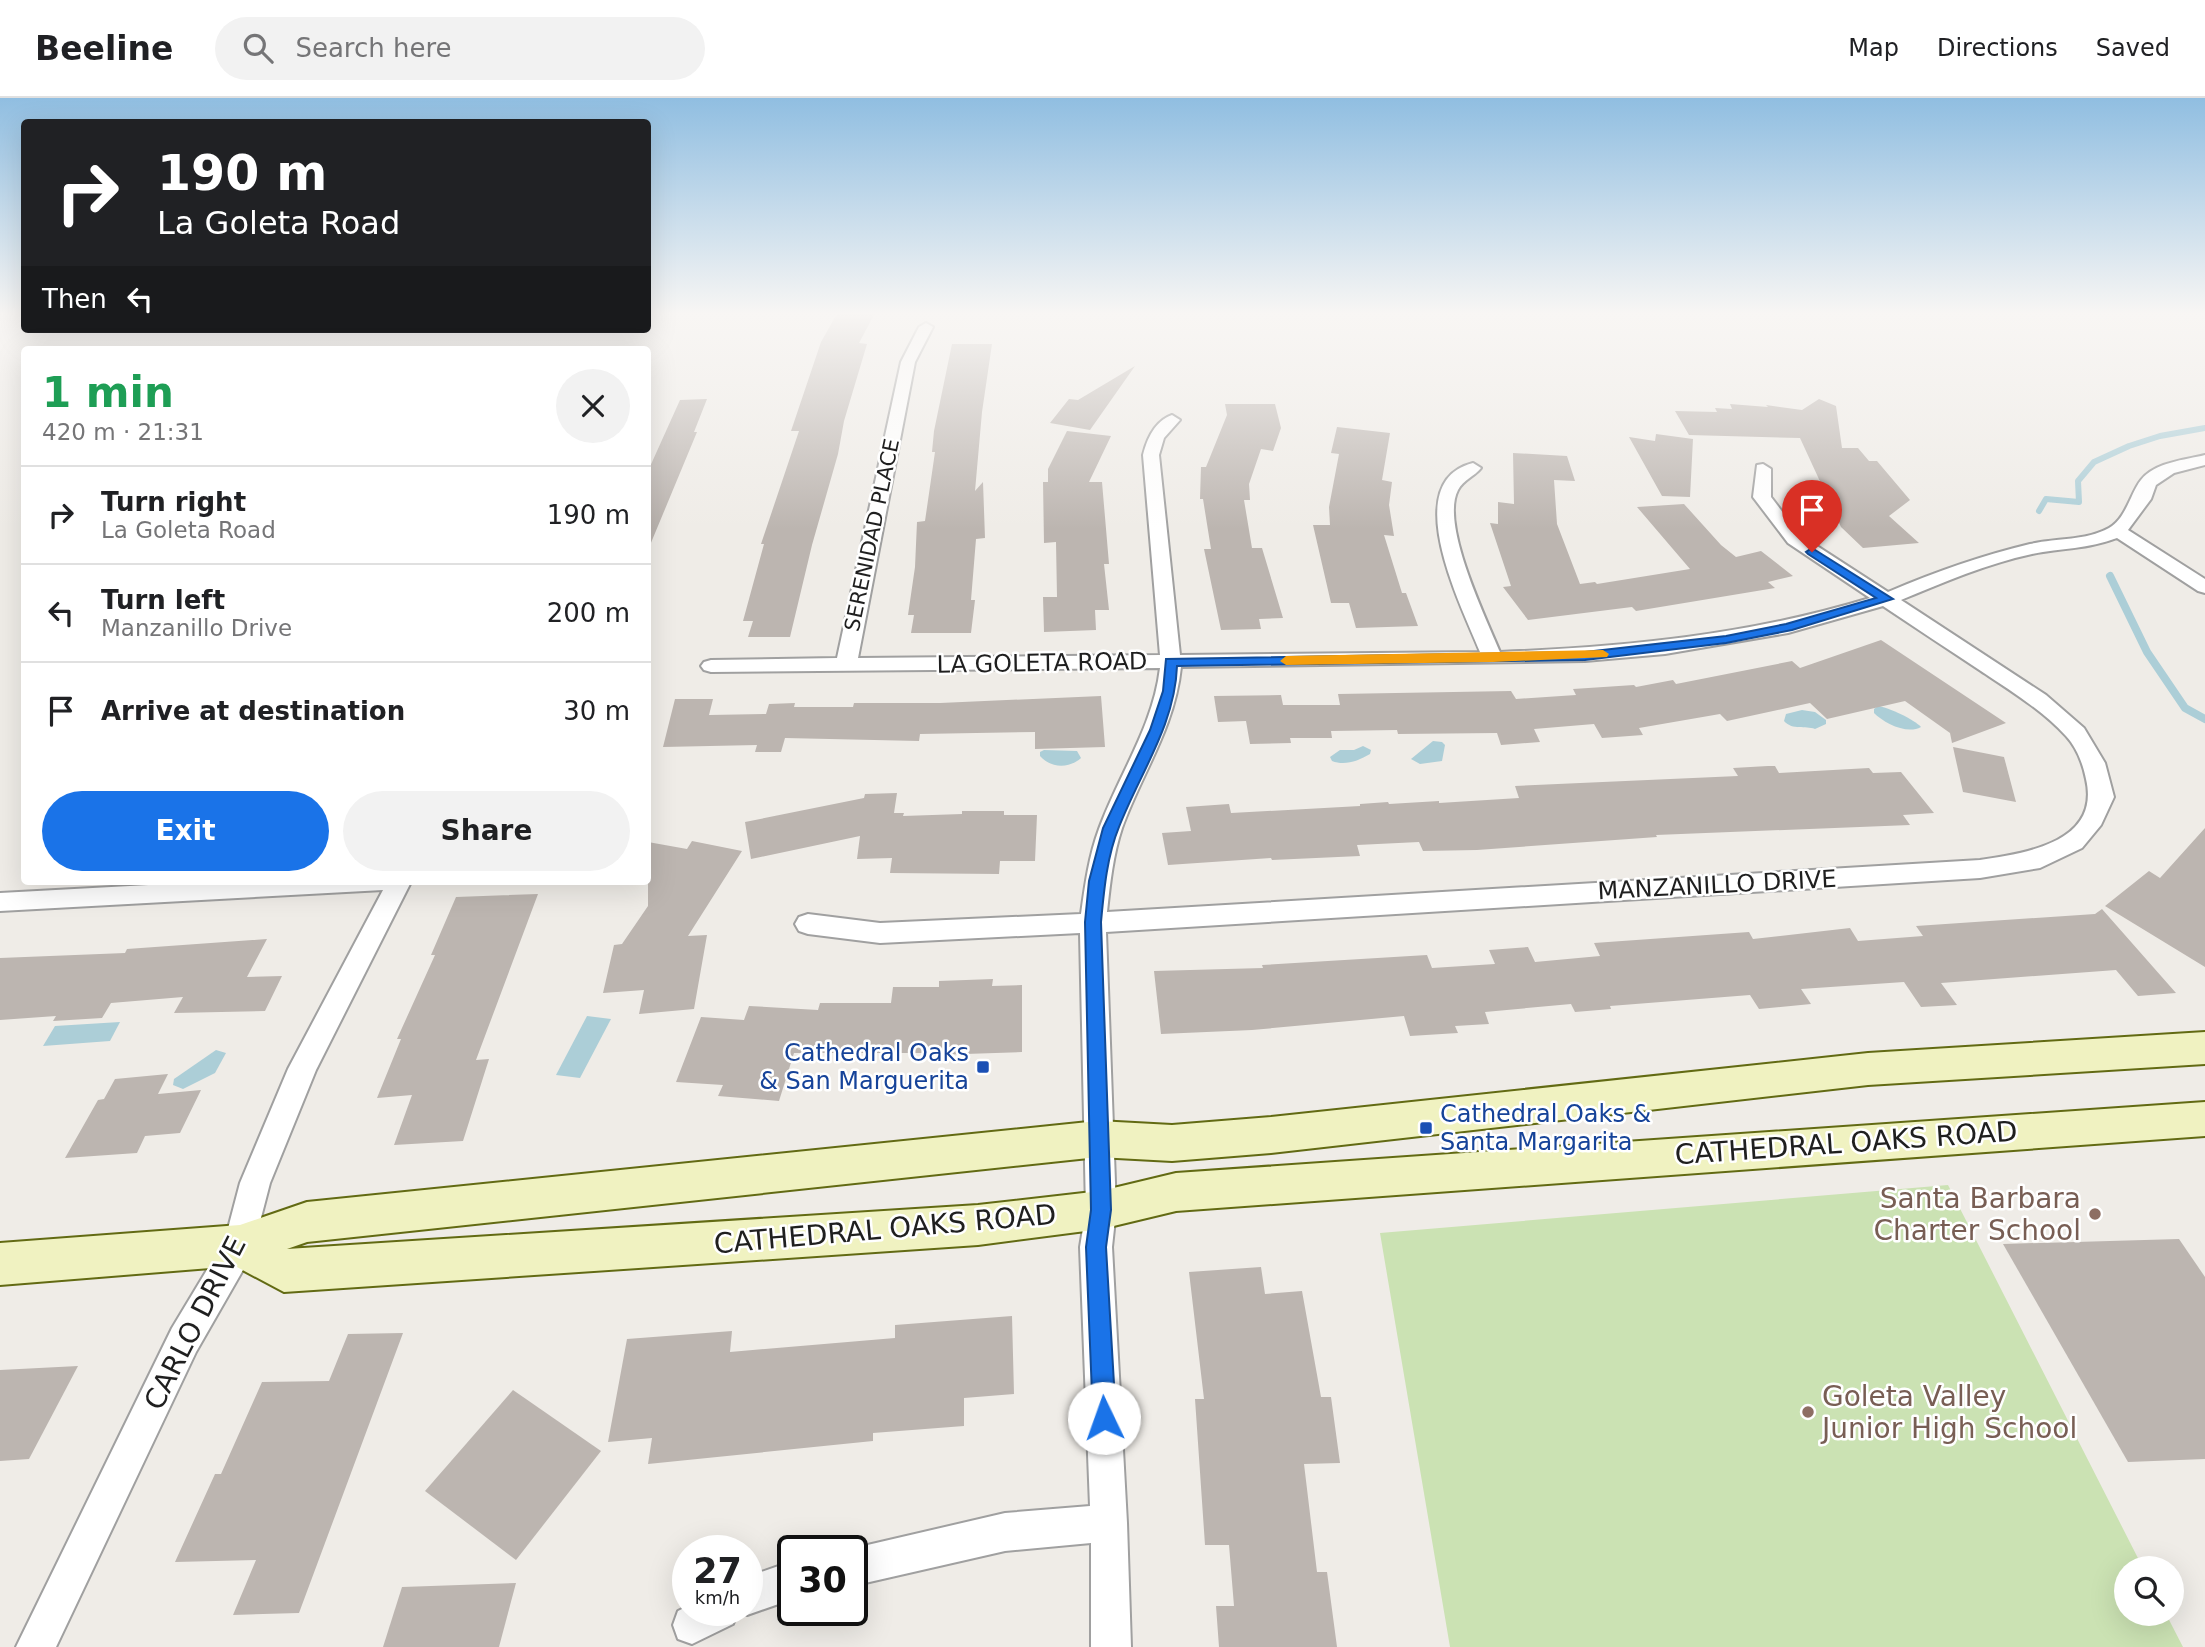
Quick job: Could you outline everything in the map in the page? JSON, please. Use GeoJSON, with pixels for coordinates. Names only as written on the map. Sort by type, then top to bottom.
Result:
{"type":"FeatureCollection","features":[{"type":"Feature","properties":{"kind":"main road"},"geometry":{"type":"LineString","coordinates":[[0,1264],[240,1245],[307,1222],[1098,1139],[1172,1143],[1246,1137],[1868,1069],[2205,1048]]}},
{"type":"Feature","properties":{"kind":"main road","name":"CATHEDRAL OAKS ROAD"},"geometry":{"type":"LineString","coordinates":[[240,1245],[284,1271],[978,1225],[1101,1210],[1176,1192],[2205,1119]]}},
{"type":"Feature","properties":{"kind":"street","name":"SERENIDAD PLACE"},"geometry":{"type":"LineString","coordinates":[[846,665],[903,384]]}},
{"type":"Feature","properties":{"kind":"street"},"geometry":{"type":"LineString","coordinates":[[1111,1647],[1109,1523],[1096,1247],[1101,1210],[1093,922],[1097,881],[1111,828],[1157,730],[1170,691],[1171,662],[1151,455],[1156,437],[1172,419]]}},
{"type":"Feature","properties":{"kind":"street"},"geometry":{"type":"LineString","coordinates":[[2205,460],[2168,469],[2148,482],[2142,499],[2118,531],[2205,587]]}},
{"type":"Feature","properties":{"kind":"street"},"geometry":{"type":"LineString","coordinates":[[1473,468],[1455,479],[1446,498],[1448,529],[1458,570],[1493,658]]}},
{"type":"Feature","properties":{"kind":"street","name":"MANZANILLO DRIVE"},"geometry":{"type":"LineString","coordinates":[[808,924],[880,933],[1980,869],[2040,859],[2074,842],[2094,819],[2102,797],[2094,763],[2076,733],[2039,699],[1794,539],[1762,497],[1763,469]]}},
{"type":"Feature","properties":{"kind":"street","name":"LA GOLETA ROAD"},"geometry":{"type":"LineString","coordinates":[[711,666],[1585,656],[1726,639],[1788,627],[1886,599],[1990,559],[2035,548],[2096,540],[2118,531]]}},
{"type":"Feature","properties":{"kind":"street"},"geometry":{"type":"LineString","coordinates":[[0,902],[321,885]]}},
{"type":"Feature","properties":{"kind":"street","name":"CARLO DRIVE"},"geometry":{"type":"LineString","coordinates":[[36,1647],[188,1330],[240,1245],[255,1183],[302,1069],[397,885]]}},
{"type":"Feature","properties":{"kind":"street"},"geometry":{"type":"LineString","coordinates":[[868,1563],[1005,1532],[1109,1523]]}},
{"type":"Feature","properties":{"kind":"green space","name":"Goleta Valley Junior High School"},"geometry":{"type":"Polygon","coordinates":[[[1948,1185],[2137,1556],[2114,1556],[2114,1626],[2172,1626],[2183,1647],[1450,1647],[1380,1233],[1948,1185]]]}},
{"type":"Feature","properties":{"kind":"water"},"geometry":{"type":"Polygon","coordinates":[[[1878,706],[1901,714],[1921,727],[1909,730],[1890,724],[1874,713],[1878,706]]]}},
{"type":"Feature","properties":{"kind":"water"},"geometry":{"type":"Polygon","coordinates":[[[1802,710],[1815,712],[1826,720],[1826,724],[1815,729],[1791,726],[1784,721],[1786,714],[1802,710]]]}},
{"type":"Feature","properties":{"kind":"water"},"geometry":{"type":"Polygon","coordinates":[[[1433,741],[1445,745],[1442,761],[1420,764],[1411,759],[1433,741]]]}},
{"type":"Feature","properties":{"kind":"water"},"geometry":{"type":"Polygon","coordinates":[[[1363,746],[1371,750],[1370,754],[1356,761],[1337,762],[1330,757],[1340,750],[1354,750],[1363,746]]]}},
{"type":"Feature","properties":{"kind":"water"},"geometry":{"type":"Polygon","coordinates":[[[1077,751],[1081,758],[1071,764],[1054,765],[1040,756],[1040,752],[1077,751]]]}},
{"type":"Feature","properties":{"kind":"water"},"geometry":{"type":"Polygon","coordinates":[[[587,1016],[611,1019],[580,1078],[556,1075],[587,1016]]]}},
{"type":"Feature","properties":{"kind":"water"},"geometry":{"type":"Polygon","coordinates":[[[120,1022],[110,1041],[43,1046],[55,1026],[120,1022]]]}},
{"type":"Feature","properties":{"kind":"water"},"geometry":{"type":"Polygon","coordinates":[[[216,1050],[226,1053],[215,1073],[183,1089],[173,1085],[174,1079],[216,1050]]]}},
{"type":"Feature","properties":{"kind":"building"},"geometry":{"type":"Polygon","coordinates":[[[807,384],[855,384],[790,637],[748,637],[753,621],[743,621],[764,544],[761,544],[799,431],[791,431],[807,384]]]}},
{"type":"Feature","properties":{"kind":"building"},"geometry":{"type":"Polygon","coordinates":[[[944,384],[986,384],[975,491],[983,482],[985,538],[976,539],[971,600],[975,600],[971,633],[911,633],[914,615],[908,615],[915,567],[917,522],[925,521],[935,452],[932,452],[944,384]]]}},
{"type":"Feature","properties":{"kind":"building"},"geometry":{"type":"Polygon","coordinates":[[[1104,384],[1122,384],[1090,430],[1050,423],[1069,399],[1078,400],[1104,384]]]}},
{"type":"Feature","properties":{"kind":"building"},"geometry":{"type":"Polygon","coordinates":[[[707,399],[694,432],[697,432],[651,543],[651,464],[680,400],[707,399]]]}},
{"type":"Feature","properties":{"kind":"building"},"geometry":{"type":"Polygon","coordinates":[[[1819,399],[1836,406],[1842,448],[1858,448],[1869,461],[1877,461],[1910,500],[1889,516],[1919,543],[1863,548],[1841,527],[1800,438],[1689,435],[1675,411],[1717,412],[1715,408],[1732,409],[1730,404],[1802,410],[1819,399]]]}},
{"type":"Feature","properties":{"kind":"building"},"geometry":{"type":"Polygon","coordinates":[[[1225,404],[1275,404],[1281,428],[1273,451],[1261,449],[1249,484],[1250,500],[1244,500],[1252,548],[1262,548],[1283,618],[1259,619],[1261,629],[1221,630],[1204,549],[1211,549],[1203,499],[1200,499],[1201,467],[1206,467],[1227,415],[1225,404]]]}},
{"type":"Feature","properties":{"kind":"building"},"geometry":{"type":"Polygon","coordinates":[[[1337,427],[1390,433],[1382,480],[1392,482],[1389,505],[1394,536],[1384,535],[1402,593],[1406,593],[1418,626],[1356,628],[1349,603],[1331,603],[1313,525],[1330,525],[1329,507],[1339,454],[1331,453],[1337,427]]]}},
{"type":"Feature","properties":{"kind":"building"},"geometry":{"type":"Polygon","coordinates":[[[1067,431],[1111,436],[1089,482],[1102,482],[1109,564],[1104,564],[1109,610],[1095,610],[1096,630],[1044,632],[1043,597],[1057,597],[1056,542],[1044,543],[1043,482],[1048,482],[1048,469],[1067,431]]]}},
{"type":"Feature","properties":{"kind":"building"},"geometry":{"type":"Polygon","coordinates":[[[1656,434],[1693,439],[1690,497],[1662,496],[1629,437],[1655,441],[1656,434]]]}},
{"type":"Feature","properties":{"kind":"building"},"geometry":{"type":"Polygon","coordinates":[[[1513,453],[1567,456],[1575,481],[1554,480],[1557,524],[1580,584],[1597,584],[1690,569],[1637,507],[1684,504],[1721,545],[1736,557],[1761,551],[1793,576],[1768,582],[1775,588],[1636,611],[1632,607],[1528,620],[1503,587],[1511,586],[1490,523],[1498,524],[1498,502],[1514,504],[1513,453]]]}},
{"type":"Feature","properties":{"kind":"building"},"geometry":{"type":"Polygon","coordinates":[[[1881,640],[2006,723],[1952,743],[1950,733],[1905,701],[1827,719],[1810,703],[1727,721],[1720,714],[1639,728],[1643,735],[1602,738],[1594,724],[1534,729],[1540,742],[1501,745],[1497,733],[1398,734],[1397,730],[1331,731],[1332,738],[1290,738],[1291,743],[1250,744],[1246,721],[1218,722],[1214,696],[1281,695],[1283,705],[1340,705],[1338,694],[1511,691],[1516,699],[1576,695],[1573,689],[1636,687],[1673,680],[1676,684],[1792,661],[1800,668],[1881,640]]]}},
{"type":"Feature","properties":{"kind":"building"},"geometry":{"type":"Polygon","coordinates":[[[1101,696],[1105,747],[1035,749],[1035,732],[920,734],[919,741],[785,738],[781,752],[755,752],[757,745],[663,747],[675,699],[713,699],[709,715],[766,714],[769,704],[795,703],[794,707],[853,707],[854,703],[940,703],[1101,696]]]}},
{"type":"Feature","properties":{"kind":"building"},"geometry":{"type":"Polygon","coordinates":[[[1953,747],[2004,757],[2016,802],[1963,792],[1953,747]]]}},
{"type":"Feature","properties":{"kind":"building"},"geometry":{"type":"Polygon","coordinates":[[[1775,766],[1779,773],[1869,768],[1873,773],[1901,772],[1934,813],[1903,815],[1910,825],[1656,835],[1657,837],[1477,850],[1423,851],[1419,842],[1357,845],[1360,856],[1271,858],[1168,865],[1162,833],[1191,831],[1186,807],[1229,804],[1231,813],[1388,802],[1439,803],[1519,798],[1515,786],[1738,776],[1733,768],[1775,766]]]}},
{"type":"Feature","properties":{"kind":"building"},"geometry":{"type":"Polygon","coordinates":[[[897,793],[894,813],[904,813],[903,816],[962,814],[962,811],[1004,811],[1004,815],[1037,815],[1035,861],[1000,861],[999,874],[890,873],[892,858],[857,859],[860,836],[751,859],[745,822],[864,798],[865,794],[897,793]]]}},
{"type":"Feature","properties":{"kind":"building"},"geometry":{"type":"Polygon","coordinates":[[[2205,828],[2205,967],[2105,906],[2149,871],[2160,878],[2205,828]]]}},
{"type":"Feature","properties":{"kind":"building"},"geometry":{"type":"Polygon","coordinates":[[[692,841],[742,851],[688,936],[707,935],[694,1009],[639,1014],[644,990],[603,993],[614,945],[622,944],[648,906],[651,843],[687,849],[692,841]]]}},
{"type":"Feature","properties":{"kind":"building"},"geometry":{"type":"Polygon","coordinates":[[[538,894],[476,1060],[489,1059],[463,1141],[394,1145],[412,1095],[377,1098],[401,1039],[397,1039],[435,955],[431,955],[456,897],[538,894]]]}},
{"type":"Feature","properties":{"kind":"building"},"geometry":{"type":"Polygon","coordinates":[[[2102,909],[2176,993],[2138,996],[2116,970],[1941,983],[1957,1005],[1921,1007],[1904,982],[1801,989],[1811,1004],[1759,1009],[1750,995],[1610,1006],[1611,1009],[1575,1012],[1571,1004],[1485,1012],[1489,1024],[1455,1026],[1458,1033],[1410,1036],[1404,1016],[1252,1030],[1161,1034],[1154,971],[1263,968],[1262,965],[1427,955],[1432,968],[1495,964],[1489,950],[1528,947],[1535,962],[1600,956],[1594,943],[1749,932],[1753,939],[1850,928],[1858,941],[1923,936],[1916,926],[2095,914],[2102,909]]]}},
{"type":"Feature","properties":{"kind":"building"},"geometry":{"type":"Polygon","coordinates":[[[267,939],[247,977],[282,976],[265,1011],[174,1013],[183,997],[111,1003],[102,1018],[53,1021],[56,1016],[0,1020],[0,958],[125,953],[127,949],[267,939]]]}},
{"type":"Feature","properties":{"kind":"building"},"geometry":{"type":"Polygon","coordinates":[[[993,979],[992,986],[1022,985],[1022,1052],[935,1055],[794,1053],[779,1101],[718,1096],[723,1085],[676,1082],[701,1017],[744,1020],[749,1006],[818,1010],[820,1003],[891,1003],[893,987],[939,987],[939,981],[993,979]]]}},
{"type":"Feature","properties":{"kind":"building"},"geometry":{"type":"Polygon","coordinates":[[[168,1074],[158,1094],[201,1090],[180,1133],[145,1136],[137,1153],[65,1158],[98,1100],[104,1099],[115,1079],[168,1074]]]}},
{"type":"Feature","properties":{"kind":"building"},"geometry":{"type":"Polygon","coordinates":[[[2179,1239],[2205,1277],[2205,1459],[2128,1462],[2003,1244],[2179,1239]]]}},
{"type":"Feature","properties":{"kind":"building"},"geometry":{"type":"Polygon","coordinates":[[[1261,1267],[1265,1294],[1302,1291],[1321,1397],[1331,1397],[1340,1463],[1304,1464],[1317,1572],[1327,1572],[1337,1647],[1219,1647],[1216,1606],[1234,1606],[1229,1545],[1205,1545],[1195,1399],[1204,1399],[1189,1272],[1261,1267]]]}},
{"type":"Feature","properties":{"kind":"building"},"geometry":{"type":"Polygon","coordinates":[[[1012,1316],[1014,1394],[964,1398],[964,1426],[873,1433],[873,1441],[648,1464],[652,1438],[608,1442],[627,1339],[732,1331],[730,1352],[895,1338],[895,1325],[1012,1316]]]}},
{"type":"Feature","properties":{"kind":"building"},"geometry":{"type":"Polygon","coordinates":[[[403,1333],[299,1613],[233,1615],[256,1560],[175,1562],[215,1474],[221,1474],[262,1382],[329,1381],[348,1334],[403,1333]]]}},
{"type":"Feature","properties":{"kind":"building"},"geometry":{"type":"Polygon","coordinates":[[[78,1366],[29,1459],[0,1461],[0,1370],[78,1366]]]}},
{"type":"Feature","properties":{"kind":"building"},"geometry":{"type":"Polygon","coordinates":[[[513,1390],[601,1451],[516,1560],[425,1491],[513,1390]]]}},
{"type":"Feature","properties":{"kind":"building"},"geometry":{"type":"Polygon","coordinates":[[[516,1583],[499,1647],[383,1647],[402,1587],[516,1583]]]}},
{"type":"Feature","properties":{"kind":"waterway"},"geometry":{"type":"LineString","coordinates":[[2039,511],[2046,499],[2079,502],[2078,481],[2094,462],[2160,436],[2205,428]]}},
{"type":"Feature","properties":{"kind":"waterway"},"geometry":{"type":"LineString","coordinates":[[2110,576],[2147,652],[2185,708],[2205,719]]}},
{"type":"Feature","properties":{"kind":"slow traffic"},"geometry":{"type":"LineString","coordinates":[[1286,661],[1603,654]]}},
{"type":"Feature","properties":{"kind":"place","name":"Cathedral Oaks & San Marguerita"},"geometry":{"type":"Point","coordinates":[983,1067]}},
{"type":"Feature","properties":{"kind":"place","name":"Cathedral Oaks & Santa Margarita"},"geometry":{"type":"Point","coordinates":[1426,1128]}},
{"type":"Feature","properties":{"kind":"place","name":"Santa Barbara Charter School"},"geometry":{"type":"Point","coordinates":[2095,1214]}},
{"type":"Feature","properties":{"kind":"place","name":"Goleta Valley Junior High School"},"geometry":{"type":"Point","coordinates":[1808,1412]}},
{"type":"Feature","properties":{"kind":"route"},"geometry":{"type":"LineString","coordinates":[[1104,1418],[1096,1247],[1101,1210],[1093,922],[1097,881],[1111,828],[1157,730],[1170,691],[1171,662],[1585,656],[1726,639],[1788,627],[1886,599],[1812,552]]}}]}
